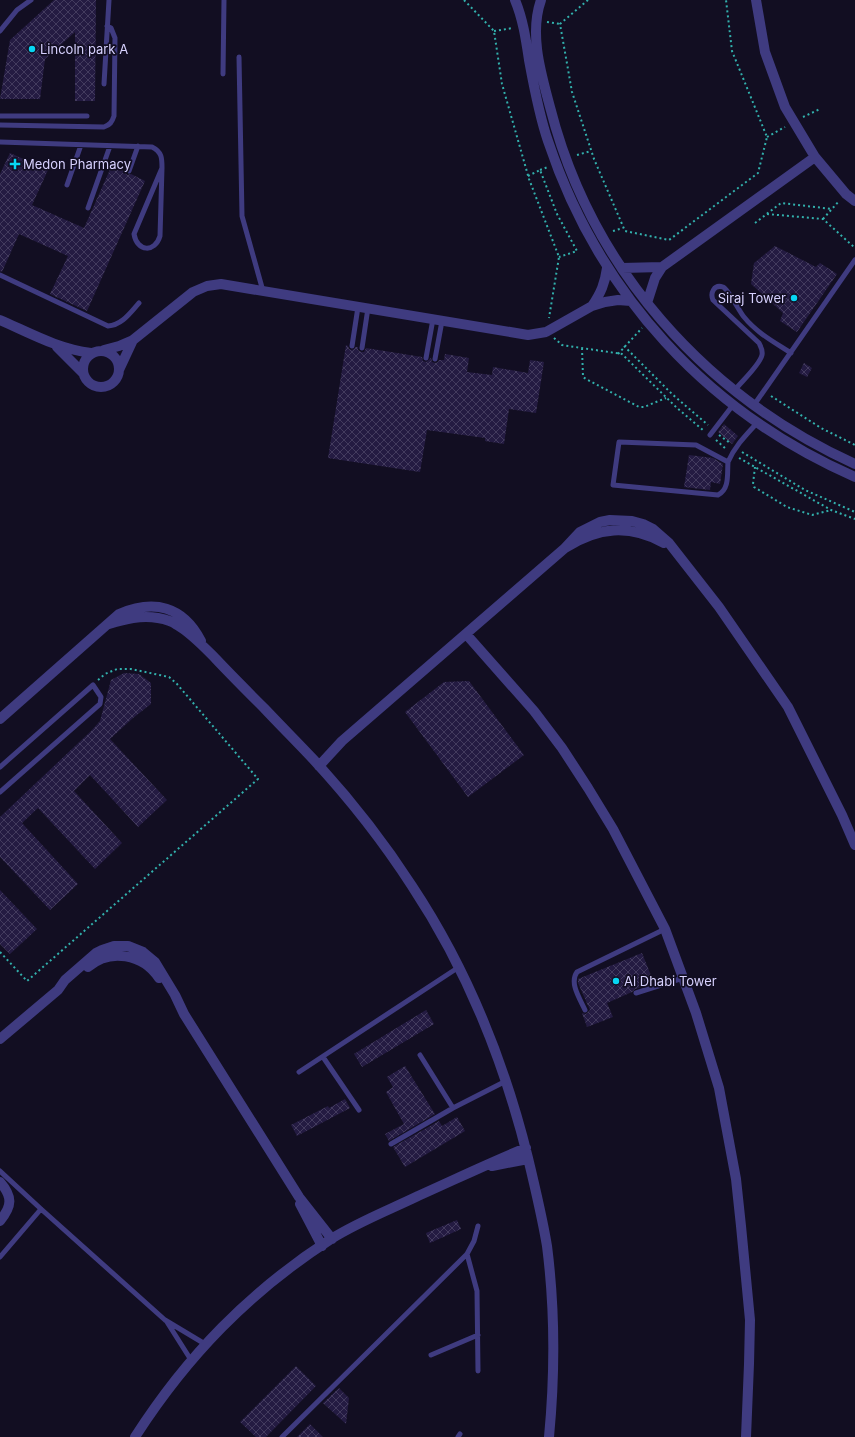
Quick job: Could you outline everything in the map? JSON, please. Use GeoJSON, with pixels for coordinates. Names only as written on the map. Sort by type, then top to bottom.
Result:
{"type":"FeatureCollection","features":[{"type":"Feature","properties":{"kind":"street"},"geometry":{"type":"LineString","coordinates":[[515,0],[523,27],[536,95],[548,140],[564,184],[584,227],[607,268],[648,322],[683,361],[712,388],[757,423],[776,435],[810,455],[855,477]]}},
{"type":"Feature","properties":{"kind":"street"},"geometry":{"type":"LineString","coordinates":[[541,0],[536,20],[537,46],[554,122],[566,158],[588,209],[622,268],[648,304],[688,350],[734,391],[753,406],[802,437],[855,464]]}},
{"type":"Feature","properties":{"kind":"street"},"geometry":{"type":"LineString","coordinates":[[756,0],[765,52],[785,106],[815,157],[846,194],[855,201]]}},
{"type":"Feature","properties":{"kind":"street"},"geometry":{"type":"LineString","coordinates":[[648,304],[655,278],[662,267],[815,157]]}},
{"type":"Feature","properties":{"kind":"street"},"geometry":{"type":"LineString","coordinates":[[622,268],[662,267]]}},
{"type":"Feature","properties":{"kind":"street"},"geometry":{"type":"LineString","coordinates":[[592,306],[600,294],[605,281],[607,268]]}},
{"type":"Feature","properties":{"kind":"street"},"geometry":{"type":"LineString","coordinates":[[83,373],[82,367],[87,356],[100,350],[119,346],[133,340],[193,292],[207,286],[221,284],[528,335],[546,332],[592,306],[618,300],[631,301]]}},
{"type":"Feature","properties":{"kind":"street"},"geometry":{"type":"LineString","coordinates":[[0,320],[54,344],[92,353]]}},
{"type":"Feature","properties":{"kind":"street"},"geometry":{"type":"LineString","coordinates":[[54,344],[83,373],[89,383],[99,387],[105,387],[115,381],[133,340]]}},
{"type":"Feature","properties":{"kind":"street"},"geometry":{"type":"LineString","coordinates":[[104,350],[114,355],[119,365],[119,370]]}},
{"type":"Feature","properties":{"kind":"street"},"geometry":{"type":"LineString","coordinates":[[316,763],[565,548],[591,534],[621,530],[636,532],[650,536],[676,552],[719,607],[788,707],[842,815],[855,846]]}},
{"type":"Feature","properties":{"kind":"street"},"geometry":{"type":"LineString","coordinates":[[0,719],[109,624],[144,617],[160,618],[177,624],[203,646],[316,763],[355,808],[393,858],[431,916],[459,967],[496,1051],[521,1129],[540,1207],[547,1249],[551,1290],[553,1374],[549,1437]]}},
{"type":"Feature","properties":{"kind":"street"},"geometry":{"type":"LineString","coordinates":[[466,634],[534,712],[562,748],[613,829],[665,930],[704,1035],[719,1088],[736,1178],[745,1264],[750,1320],[750,1364],[746,1437]]}},
{"type":"Feature","properties":{"kind":"street"},"geometry":{"type":"LineString","coordinates":[[0,1040],[58,990],[69,984],[94,962],[111,956],[137,959],[152,969],[158,976],[175,1004],[184,1014],[299,1196],[332,1239]]}},
{"type":"Feature","properties":{"kind":"street"},"geometry":{"type":"LineString","coordinates":[[134,1437],[155,1405],[205,1344],[229,1319],[286,1271],[332,1239],[383,1212],[482,1166],[526,1148]]}},
{"type":"Feature","properties":{"kind":"street"},"geometry":{"type":"LineString","coordinates":[[482,1166],[498,1166],[528,1159]]}},
{"type":"Feature","properties":{"kind":"street"},"geometry":{"type":"LineString","coordinates":[[0,1182],[8,1193],[10,1202],[8,1211],[0,1221]]}},
{"type":"Feature","properties":{"kind":"street"},"geometry":{"type":"LineString","coordinates":[[299,1196],[301,1207],[322,1246]]}},
{"type":"Feature","properties":{"kind":"lane"},"geometry":{"type":"LineString","coordinates":[[0,31],[17,10],[31,0]]}},
{"type":"Feature","properties":{"kind":"lane"},"geometry":{"type":"LineString","coordinates":[[104,84],[109,0]]}},
{"type":"Feature","properties":{"kind":"lane"},"geometry":{"type":"LineString","coordinates":[[223,74],[224,0]]}},
{"type":"Feature","properties":{"kind":"lane"},"geometry":{"type":"LineString","coordinates":[[0,125],[104,127],[109,125],[114,116],[115,38],[111,28],[107,26]]}},
{"type":"Feature","properties":{"kind":"lane"},"geometry":{"type":"LineString","coordinates":[[238,57],[242,216],[263,291]]}},
{"type":"Feature","properties":{"kind":"lane"},"geometry":{"type":"LineString","coordinates":[[0,116],[87,116]]}},
{"type":"Feature","properties":{"kind":"lane"},"geometry":{"type":"LineString","coordinates":[[0,142],[138,146],[152,147],[157,150],[161,154],[162,168],[160,236],[159,241],[155,246],[143,248],[138,245],[134,234],[162,168]]}},
{"type":"Feature","properties":{"kind":"lane"},"geometry":{"type":"LineString","coordinates":[[67,184],[81,145]]}},
{"type":"Feature","properties":{"kind":"lane"},"geometry":{"type":"LineString","coordinates":[[88,208],[110,146]]}},
{"type":"Feature","properties":{"kind":"lane"},"geometry":{"type":"LineString","coordinates":[[129,170],[138,146]]}},
{"type":"Feature","properties":{"kind":"lane"},"geometry":{"type":"LineString","coordinates":[[753,406],[855,260]]}},
{"type":"Feature","properties":{"kind":"lane"},"geometry":{"type":"LineString","coordinates":[[0,275],[108,326],[121,322],[139,303]]}},
{"type":"Feature","properties":{"kind":"lane"},"geometry":{"type":"LineString","coordinates":[[734,391],[762,358],[763,353],[759,343],[713,300],[712,292],[715,288],[723,287],[747,321],[766,337],[791,353]]}},
{"type":"Feature","properties":{"kind":"lane"},"geometry":{"type":"LineString","coordinates":[[352,346],[363,308]]}},
{"type":"Feature","properties":{"kind":"lane"},"geometry":{"type":"LineString","coordinates":[[362,348],[363,308]]}},
{"type":"Feature","properties":{"kind":"lane"},"geometry":{"type":"LineString","coordinates":[[426,358],[437,320]]}},
{"type":"Feature","properties":{"kind":"lane"},"geometry":{"type":"LineString","coordinates":[[435,359],[437,320]]}},
{"type":"Feature","properties":{"kind":"lane"},"geometry":{"type":"LineString","coordinates":[[710,435],[733,405]]}},
{"type":"Feature","properties":{"kind":"lane"},"geometry":{"type":"LineString","coordinates":[[728,462],[696,446],[620,442],[613,485],[718,495],[722,493],[726,485],[728,462],[739,442],[757,423]]}},
{"type":"Feature","properties":{"kind":"lane"},"geometry":{"type":"LineString","coordinates":[[0,767],[93,685],[101,697],[100,704],[0,792]]}},
{"type":"Feature","properties":{"kind":"lane"},"geometry":{"type":"LineString","coordinates":[[585,1010],[574,984],[574,977],[577,972],[665,930]]}},
{"type":"Feature","properties":{"kind":"lane"},"geometry":{"type":"LineString","coordinates":[[299,1072],[459,967]]}},
{"type":"Feature","properties":{"kind":"lane"},"geometry":{"type":"LineString","coordinates":[[636,993],[683,978]]}},
{"type":"Feature","properties":{"kind":"lane"},"geometry":{"type":"LineString","coordinates":[[420,1055],[453,1108]]}},
{"type":"Feature","properties":{"kind":"lane"},"geometry":{"type":"LineString","coordinates":[[323,1056],[359,1110]]}},
{"type":"Feature","properties":{"kind":"lane"},"geometry":{"type":"LineString","coordinates":[[392,1144],[453,1108],[506,1081]]}},
{"type":"Feature","properties":{"kind":"lane"},"geometry":{"type":"LineString","coordinates":[[0,1171],[165,1320],[205,1344]]}},
{"type":"Feature","properties":{"kind":"lane"},"geometry":{"type":"LineString","coordinates":[[0,1257],[41,1209]]}},
{"type":"Feature","properties":{"kind":"lane"},"geometry":{"type":"LineString","coordinates":[[282,1437],[467,1254],[474,1240],[478,1226]]}},
{"type":"Feature","properties":{"kind":"lane"},"geometry":{"type":"LineString","coordinates":[[467,1254],[477,1291],[478,1370]]}},
{"type":"Feature","properties":{"kind":"lane"},"geometry":{"type":"LineString","coordinates":[[165,1320],[191,1360]]}},
{"type":"Feature","properties":{"kind":"lane"},"geometry":{"type":"LineString","coordinates":[[431,1355],[478,1335]]}},
{"type":"Feature","properties":{"kind":"path"},"geometry":{"type":"LineString","coordinates":[[588,0],[560,24],[572,92],[591,151],[625,231],[669,240],[758,173],[767,137],[732,51],[726,0]]}},
{"type":"Feature","properties":{"kind":"path"},"geometry":{"type":"LineString","coordinates":[[494,31],[523,27]]}},
{"type":"Feature","properties":{"kind":"path"},"geometry":{"type":"LineString","coordinates":[[566,158],[591,151]]}},
{"type":"Feature","properties":{"kind":"path"},"geometry":{"type":"LineString","coordinates":[[528,176],[540,170],[557,214],[577,251],[559,257]]}},
{"type":"Feature","properties":{"kind":"path"},"geometry":{"type":"LineString","coordinates":[[822,219],[846,194]]}},
{"type":"Feature","properties":{"kind":"path"},"geometry":{"type":"LineString","coordinates":[[755,223],[781,203],[832,209]]}},
{"type":"Feature","properties":{"kind":"path"},"geometry":{"type":"LineString","coordinates":[[767,214],[822,219],[855,248]]}},
{"type":"Feature","properties":{"kind":"path"},"geometry":{"type":"LineString","coordinates":[[618,354],[648,322]]}},
{"type":"Feature","properties":{"kind":"path"},"geometry":{"type":"LineString","coordinates":[[582,348],[583,377],[586,379],[639,406],[644,407],[666,398]]}},
{"type":"Feature","properties":{"kind":"path"},"geometry":{"type":"LineString","coordinates":[[763,391],[821,428],[855,445]]}},
{"type":"Feature","properties":{"kind":"path"},"geometry":{"type":"LineString","coordinates":[[755,467],[754,487],[787,507],[812,515],[830,510]]}},
{"type":"Feature","properties":{"kind":"path"},"geometry":{"type":"LineString","coordinates":[[0,952],[27,981],[258,779],[177,684],[169,677],[131,669],[117,669],[105,674],[93,685]]}},
{"type":"Feature","properties":{"kind":"building","name":"Lincoln park A"},"geometry":{"type":"Polygon","coordinates":[[[54,0],[96,0],[95,101],[75,101],[75,32],[45,59],[40,99],[0,99],[10,40],[54,0]]]}},
{"type":"Feature","properties":{"kind":"building"},"geometry":{"type":"Polygon","coordinates":[[[10,153],[48,170],[32,205],[84,228],[112,165],[125,172],[127,175],[131,174],[145,181],[87,311],[50,294],[68,256],[19,234],[2,272],[0,271],[0,174],[10,153]]]}},
{"type":"Feature","properties":{"kind":"building","name":"Siraj Tower"},"geometry":{"type":"Polygon","coordinates":[[[775,246],[816,267],[820,263],[837,274],[797,332],[780,321],[783,313],[751,284],[754,263],[775,246]]]}},
{"type":"Feature","properties":{"kind":"building"},"geometry":{"type":"Polygon","coordinates":[[[346,345],[352,350],[358,347],[358,350],[361,352],[364,352],[366,348],[422,357],[423,361],[426,362],[431,358],[432,362],[435,363],[439,360],[444,360],[445,354],[469,358],[467,372],[492,375],[493,367],[528,373],[530,360],[544,362],[536,413],[509,409],[504,444],[485,441],[485,438],[427,430],[420,472],[328,458],[346,345]]]}},
{"type":"Feature","properties":{"kind":"building"},"geometry":{"type":"Polygon","coordinates":[[[804,363],[812,368],[807,377],[799,373],[804,363]]]}},
{"type":"Feature","properties":{"kind":"building"},"geometry":{"type":"Polygon","coordinates":[[[724,424],[738,436],[732,444],[718,432],[724,424]]]}},
{"type":"Feature","properties":{"kind":"building"},"geometry":{"type":"Polygon","coordinates":[[[689,455],[713,458],[723,464],[720,484],[711,482],[710,490],[684,487],[689,455]]]}},
{"type":"Feature","properties":{"kind":"building"},"geometry":{"type":"Polygon","coordinates":[[[124,673],[139,674],[151,683],[151,704],[110,739],[167,800],[138,827],[90,775],[74,791],[122,843],[95,869],[38,808],[22,823],[78,884],[50,910],[0,857],[0,817],[100,721],[111,680],[124,673]]]}},
{"type":"Feature","properties":{"kind":"building"},"geometry":{"type":"Polygon","coordinates":[[[469,681],[524,755],[468,797],[405,712],[444,682],[469,681]]]}},
{"type":"Feature","properties":{"kind":"building"},"geometry":{"type":"Polygon","coordinates":[[[0,890],[37,929],[10,954],[0,944],[0,890]]]}},
{"type":"Feature","properties":{"kind":"building","name":"Al Dhabi Tower"},"geometry":{"type":"Polygon","coordinates":[[[642,953],[654,983],[635,989],[632,992],[607,1003],[613,1017],[587,1027],[582,1013],[586,1014],[590,1010],[578,983],[578,979],[642,953]]]}},
{"type":"Feature","properties":{"kind":"building"},"geometry":{"type":"Polygon","coordinates":[[[426,1010],[434,1024],[362,1067],[354,1054],[426,1010]]]}},
{"type":"Feature","properties":{"kind":"building"},"geometry":{"type":"Polygon","coordinates":[[[405,1066],[435,1114],[389,1141],[385,1134],[404,1124],[386,1092],[393,1087],[387,1077],[405,1066]]]}},
{"type":"Feature","properties":{"kind":"building"},"geometry":{"type":"Polygon","coordinates":[[[345,1099],[350,1108],[297,1136],[291,1125],[345,1099]]]}},
{"type":"Feature","properties":{"kind":"building"},"geometry":{"type":"Polygon","coordinates":[[[457,1117],[465,1131],[405,1167],[393,1147],[439,1121],[442,1126],[457,1117]]]}},
{"type":"Feature","properties":{"kind":"building"},"geometry":{"type":"Polygon","coordinates":[[[457,1220],[461,1229],[430,1243],[426,1233],[457,1220]]]}},
{"type":"Feature","properties":{"kind":"building"},"geometry":{"type":"Polygon","coordinates":[[[296,1366],[316,1386],[266,1437],[256,1437],[240,1422],[296,1366]]]}},
{"type":"Feature","properties":{"kind":"building"},"geometry":{"type":"Polygon","coordinates":[[[339,1388],[349,1398],[346,1424],[323,1403],[339,1388]]]}},
{"type":"Feature","properties":{"kind":"building"},"geometry":{"type":"Polygon","coordinates":[[[310,1424],[323,1437],[297,1437],[310,1424]]]}},
{"type":"Feature","properties":{"kind":"place","name":"Lincoln park A"},"geometry":{"type":"Point","coordinates":[32,49]}},
{"type":"Feature","properties":{"kind":"place","name":"Medon Pharmacy"},"geometry":{"type":"Point","coordinates":[15,164]}},
{"type":"Feature","properties":{"kind":"place","name":"Siraj Tower"},"geometry":{"type":"Point","coordinates":[794,298]}},
{"type":"Feature","properties":{"kind":"place","name":"Al Dhabi Tower"},"geometry":{"type":"Point","coordinates":[616,981]}}]}
